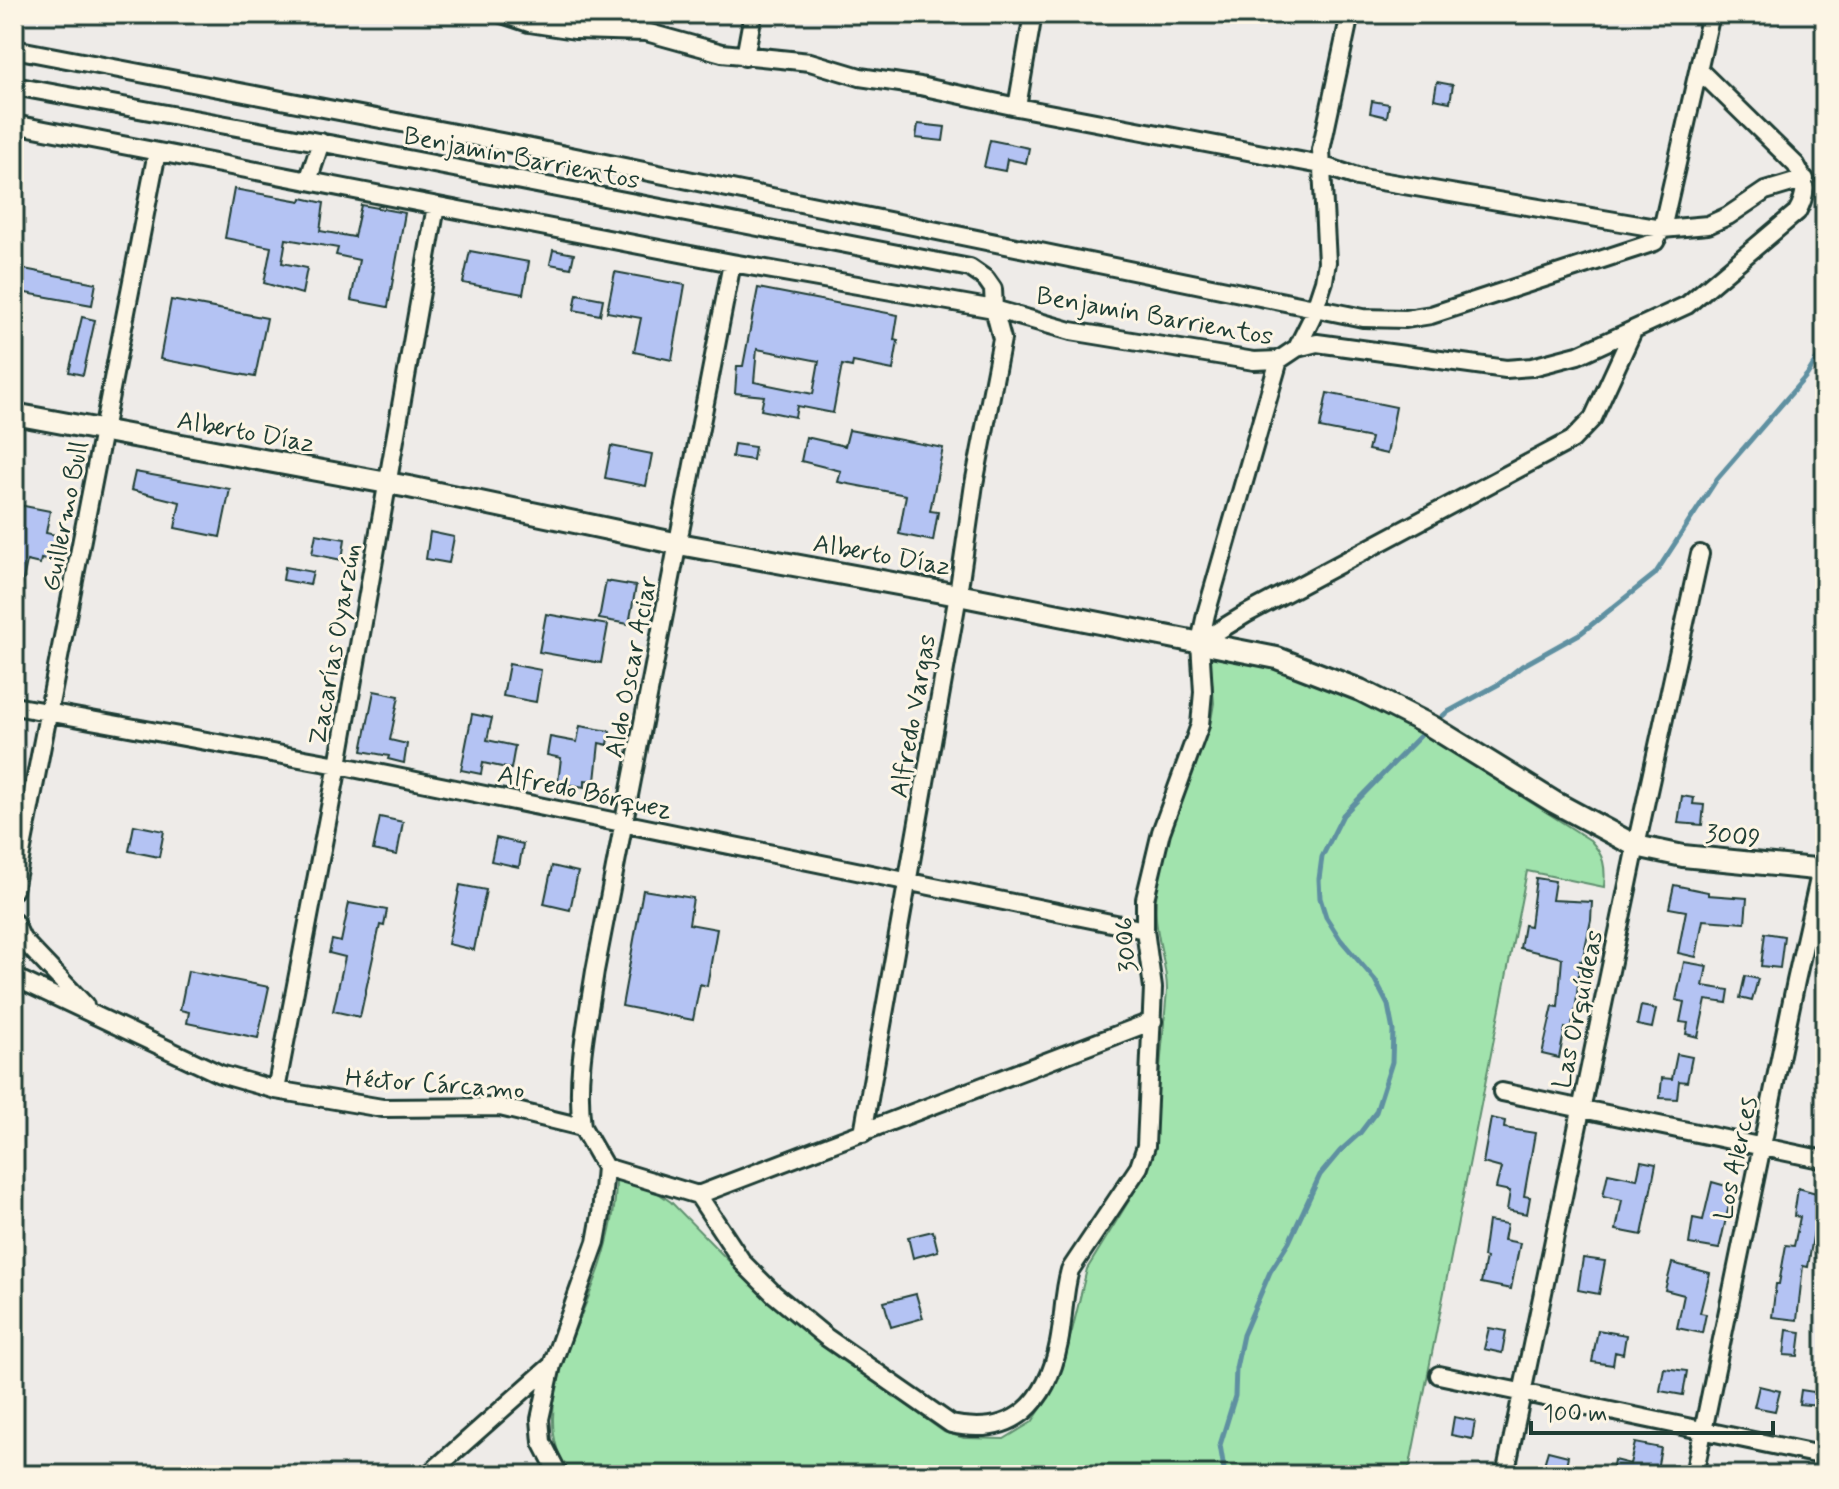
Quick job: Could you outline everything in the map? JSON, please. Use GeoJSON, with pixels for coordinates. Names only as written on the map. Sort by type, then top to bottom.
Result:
{"type":"FeatureCollection","features":[{"type":"Feature","properties":{"kind":"street"},"geometry":{"type":"LineString","coordinates":[[502,14],[529,23],[575,30],[646,32],[745,57],[810,62],[860,77],[920,86],[1321,165],[1357,177],[1662,229],[1708,225],[1728,216],[1765,191],[1805,179],[1796,165],[1699,70]]}},
{"type":"Feature","properties":{"kind":"street"},"geometry":{"type":"LineString","coordinates":[[745,57],[753,14]]}},
{"type":"Feature","properties":{"kind":"street"},"geometry":{"type":"LineString","coordinates":[[1017,107],[1033,14]]}},
{"type":"Feature","properties":{"kind":"street"},"geometry":{"type":"LineString","coordinates":[[1297,348],[1315,308],[1327,262],[1321,150],[1350,14]]}},
{"type":"Feature","properties":{"kind":"street"},"geometry":{"type":"LineString","coordinates":[[14,49],[512,144],[1363,318],[1406,319],[1431,315],[1639,250],[1655,242],[1662,229],[1711,14]]}},
{"type":"Feature","properties":{"kind":"street","name":"Benjamin Barrientos"},"geometry":{"type":"LineString","coordinates":[[14,86],[321,142],[970,268],[986,279],[993,289],[994,309]]}},
{"type":"Feature","properties":{"kind":"street","name":"Benjamin Barrientos"},"geometry":{"type":"LineString","coordinates":[[14,124],[732,263],[994,309],[1071,331],[1254,361],[1279,360],[1297,348],[1317,343],[1506,369],[1532,367],[1578,355],[1633,331],[1703,294],[1797,212],[1805,197],[1805,179]]}},
{"type":"Feature","properties":{"kind":"street"},"geometry":{"type":"LineString","coordinates":[[308,181],[321,142]]}},
{"type":"Feature","properties":{"kind":"street","name":"Guillermo Bull"},"geometry":{"type":"LineString","coordinates":[[14,890],[157,152]]}},
{"type":"Feature","properties":{"kind":"street","name":"Zacarías Oyarzún"},"geometry":{"type":"LineString","coordinates":[[276,1090],[338,765],[436,206]]}},
{"type":"Feature","properties":{"kind":"street","name":"Aldo Oscar Aciar"},"geometry":{"type":"LineString","coordinates":[[582,1127],[579,1075],[595,971],[732,263]]}},
{"type":"Feature","properties":{"kind":"street","name":"Alfredo Vargas"},"geometry":{"type":"LineString","coordinates":[[863,1133],[958,595],[974,484],[1002,339],[994,309]]}},
{"type":"Feature","properties":{"kind":"street"},"geometry":{"type":"LineString","coordinates":[[1200,642],[1246,614],[1572,440],[1593,418],[1633,331]]}},
{"type":"Feature","properties":{"kind":"street","name":"3006"},"geometry":{"type":"LineString","coordinates":[[698,1195],[743,1263],[774,1294],[826,1337],[951,1424],[974,1429],[994,1427],[1013,1419],[1028,1407],[1046,1384],[1059,1344],[1064,1289],[1070,1270],[1139,1167],[1146,1146],[1153,988],[1145,930],[1145,899],[1150,873],[1200,725],[1203,692],[1200,642],[1206,614],[1279,360]]}},
{"type":"Feature","properties":{"kind":"street","name":"Alberto Díaz"},"geometry":{"type":"LineString","coordinates":[[14,414],[387,483],[679,544],[1277,658],[1360,690],[1431,726],[1554,802],[1636,846]]}},
{"type":"Feature","properties":{"kind":"street","name":"Las Orquídeas"},"geometry":{"type":"LineString","coordinates":[[1505,1475],[1700,554]]}},
{"type":"Feature","properties":{"kind":"street","name":"Alfredo Bórquez"},"geometry":{"type":"LineString","coordinates":[[14,706],[338,765],[1145,930]]}},
{"type":"Feature","properties":{"kind":"street","name":"3009"},"geometry":{"type":"LineString","coordinates":[[1636,846],[1683,856],[1824,864]]}},
{"type":"Feature","properties":{"kind":"street","name":"Los Alerces"},"geometry":{"type":"LineString","coordinates":[[1694,1475],[1761,1148],[1824,864]]}},
{"type":"Feature","properties":{"kind":"street"},"geometry":{"type":"LineString","coordinates":[[14,922],[22,939],[95,1014]]}},
{"type":"Feature","properties":{"kind":"street","name":"Héctor Cárcamo"},"geometry":{"type":"LineString","coordinates":[[14,977],[220,1074],[276,1090],[382,1108],[500,1107],[582,1127]]}},
{"type":"Feature","properties":{"kind":"street"},"geometry":{"type":"LineString","coordinates":[[605,1167],[698,1195],[1153,1021]]}},
{"type":"Feature","properties":{"kind":"street"},"geometry":{"type":"LineString","coordinates":[[1502,1092],[1825,1160]]}},
{"type":"Feature","properties":{"kind":"street"},"geometry":{"type":"LineString","coordinates":[[559,1475],[542,1442],[540,1419],[552,1365],[596,1242],[605,1167],[582,1127]]}},
{"type":"Feature","properties":{"kind":"street"},"geometry":{"type":"LineString","coordinates":[[428,1475],[552,1365]]}},
{"type":"Feature","properties":{"kind":"street"},"geometry":{"type":"LineString","coordinates":[[1439,1375],[1825,1456]]}},
{"type":"Feature","properties":{"kind":"green space"},"geometry":{"type":"Polygon","coordinates":[[[1210,654],[1270,665],[1318,683],[1414,728],[1590,840],[1603,862],[1604,887],[1527,871],[1408,1475],[571,1475],[558,1452],[553,1426],[555,1399],[570,1342],[610,1233],[616,1179],[658,1193],[671,1202],[768,1301],[944,1432],[964,1438],[1004,1439],[1032,1422],[1052,1392],[1072,1331],[1087,1269],[1136,1189],[1153,1147],[1167,990],[1157,926],[1156,894],[1174,818],[1211,721],[1214,703],[1210,654]]]}},
{"type":"Feature","properties":{"kind":"building"},"geometry":{"type":"Polygon","coordinates":[[[1437,82],[1453,85],[1450,102],[1434,99],[1437,82]]]}},
{"type":"Feature","properties":{"kind":"building"},"geometry":{"type":"Polygon","coordinates":[[[1372,101],[1389,104],[1387,117],[1370,113],[1372,101]]]}},
{"type":"Feature","properties":{"kind":"building"},"geometry":{"type":"Polygon","coordinates":[[[918,124],[945,127],[943,141],[916,138],[918,124]]]}},
{"type":"Feature","properties":{"kind":"building"},"geometry":{"type":"Polygon","coordinates":[[[990,140],[1029,148],[1026,163],[1007,159],[1005,171],[984,167],[990,140]]]}},
{"type":"Feature","properties":{"kind":"building"},"geometry":{"type":"Polygon","coordinates":[[[234,189],[324,203],[320,231],[354,237],[361,205],[405,213],[388,307],[351,300],[359,260],[336,255],[338,248],[286,239],[282,263],[307,268],[302,294],[264,283],[271,247],[225,238],[234,189]]]}},
{"type":"Feature","properties":{"kind":"building"},"geometry":{"type":"Polygon","coordinates":[[[553,250],[574,254],[571,268],[550,264],[553,250]]]}},
{"type":"Feature","properties":{"kind":"building"},"geometry":{"type":"Polygon","coordinates":[[[470,251],[529,262],[523,294],[463,283],[470,251]]]}},
{"type":"Feature","properties":{"kind":"building"},"geometry":{"type":"Polygon","coordinates":[[[24,269],[96,283],[92,305],[20,292],[24,269]]]}},
{"type":"Feature","properties":{"kind":"building"},"geometry":{"type":"Polygon","coordinates":[[[615,272],[685,285],[672,360],[634,352],[641,318],[607,312],[615,272]]]}},
{"type":"Feature","properties":{"kind":"building"},"geometry":{"type":"Polygon","coordinates":[[[758,288],[898,315],[893,370],[853,362],[852,367],[842,365],[833,413],[797,406],[795,417],[761,410],[764,396],[735,393],[737,366],[743,366],[758,288]],[[757,349],[754,382],[813,394],[819,361],[757,349]]]}},
{"type":"Feature","properties":{"kind":"building"},"geometry":{"type":"Polygon","coordinates":[[[577,294],[603,299],[600,315],[574,310],[577,294]]]}},
{"type":"Feature","properties":{"kind":"building"},"geometry":{"type":"Polygon","coordinates":[[[171,300],[267,318],[255,377],[160,359],[171,300]]]}},
{"type":"Feature","properties":{"kind":"building"},"geometry":{"type":"Polygon","coordinates":[[[82,317],[95,320],[83,375],[69,372],[82,317]]]}},
{"type":"Feature","properties":{"kind":"building"},"geometry":{"type":"Polygon","coordinates":[[[1327,393],[1396,407],[1387,454],[1368,450],[1371,438],[1320,428],[1327,393]]]}},
{"type":"Feature","properties":{"kind":"building"},"geometry":{"type":"Polygon","coordinates":[[[849,430],[943,448],[930,511],[938,512],[933,541],[899,534],[906,495],[838,482],[841,471],[801,461],[806,437],[845,446],[849,430]]]}},
{"type":"Feature","properties":{"kind":"building"},"geometry":{"type":"Polygon","coordinates":[[[734,444],[755,447],[753,460],[732,457],[734,444]]]}},
{"type":"Feature","properties":{"kind":"building"},"geometry":{"type":"Polygon","coordinates":[[[611,446],[652,454],[646,486],[605,478],[611,446]]]}},
{"type":"Feature","properties":{"kind":"building"},"geometry":{"type":"Polygon","coordinates":[[[135,472],[230,489],[220,537],[175,528],[180,502],[131,490],[135,472]]]}},
{"type":"Feature","properties":{"kind":"building"},"geometry":{"type":"Polygon","coordinates":[[[14,504],[50,511],[46,533],[61,536],[56,562],[41,559],[40,564],[27,561],[20,594],[14,594],[14,504]]]}},
{"type":"Feature","properties":{"kind":"building"},"geometry":{"type":"Polygon","coordinates":[[[430,532],[454,537],[449,563],[426,559],[430,532]]]}},
{"type":"Feature","properties":{"kind":"building"},"geometry":{"type":"Polygon","coordinates":[[[316,534],[345,539],[342,560],[312,554],[316,534]]]}},
{"type":"Feature","properties":{"kind":"building"},"geometry":{"type":"Polygon","coordinates":[[[285,567],[313,572],[310,585],[283,580],[285,567]]]}},
{"type":"Feature","properties":{"kind":"building"},"geometry":{"type":"Polygon","coordinates":[[[606,581],[636,586],[629,624],[599,619],[606,581]]]}},
{"type":"Feature","properties":{"kind":"building"},"geometry":{"type":"Polygon","coordinates":[[[546,614],[608,625],[601,663],[539,652],[546,614]]]}},
{"type":"Feature","properties":{"kind":"building"},"geometry":{"type":"Polygon","coordinates":[[[509,664],[541,670],[536,702],[503,696],[509,664]]]}},
{"type":"Feature","properties":{"kind":"building"},"geometry":{"type":"Polygon","coordinates":[[[374,691],[399,696],[390,740],[407,744],[404,763],[388,759],[389,756],[362,751],[374,691]]]}},
{"type":"Feature","properties":{"kind":"building"},"geometry":{"type":"Polygon","coordinates":[[[472,714],[492,718],[487,740],[515,746],[511,769],[483,763],[481,774],[461,770],[472,714]]]}},
{"type":"Feature","properties":{"kind":"building"},"geometry":{"type":"Polygon","coordinates":[[[580,726],[610,731],[608,745],[599,743],[595,781],[585,780],[585,787],[558,783],[561,758],[547,755],[550,737],[577,742],[580,726]]]}},
{"type":"Feature","properties":{"kind":"building"},"geometry":{"type":"Polygon","coordinates":[[[1682,796],[1694,798],[1693,804],[1704,805],[1702,825],[1678,823],[1682,796]]]}},
{"type":"Feature","properties":{"kind":"building"},"geometry":{"type":"Polygon","coordinates":[[[380,817],[403,822],[397,855],[373,850],[380,817]]]}},
{"type":"Feature","properties":{"kind":"building"},"geometry":{"type":"Polygon","coordinates":[[[134,825],[164,831],[159,857],[129,851],[134,825]]]}},
{"type":"Feature","properties":{"kind":"building"},"geometry":{"type":"Polygon","coordinates":[[[496,838],[523,844],[519,867],[491,861],[496,838]]]}},
{"type":"Feature","properties":{"kind":"building"},"geometry":{"type":"Polygon","coordinates":[[[552,866],[578,872],[570,910],[544,904],[552,866]]]}},
{"type":"Feature","properties":{"kind":"building"},"geometry":{"type":"Polygon","coordinates":[[[1536,878],[1555,881],[1552,900],[1592,902],[1571,1030],[1565,1028],[1559,1058],[1542,1054],[1553,1006],[1558,1007],[1562,958],[1520,948],[1524,925],[1530,926],[1536,878]]]}},
{"type":"Feature","properties":{"kind":"building"},"geometry":{"type":"Polygon","coordinates":[[[460,885],[486,890],[474,950],[448,944],[460,885]]]}},
{"type":"Feature","properties":{"kind":"building"},"geometry":{"type":"Polygon","coordinates":[[[1674,885],[1708,892],[1708,895],[1747,898],[1745,923],[1703,920],[1696,957],[1678,953],[1686,911],[1669,908],[1674,885]]]}},
{"type":"Feature","properties":{"kind":"building"},"geometry":{"type":"Polygon","coordinates":[[[643,890],[693,898],[689,924],[717,929],[707,986],[700,984],[693,1020],[622,1006],[643,890]]]}},
{"type":"Feature","properties":{"kind":"building"},"geometry":{"type":"Polygon","coordinates":[[[349,903],[387,910],[384,926],[380,925],[360,1017],[333,1011],[345,957],[329,953],[332,940],[341,942],[349,903]]]}},
{"type":"Feature","properties":{"kind":"building"},"geometry":{"type":"Polygon","coordinates":[[[1765,933],[1784,936],[1780,968],[1761,966],[1765,933]]]}},
{"type":"Feature","properties":{"kind":"building"},"geometry":{"type":"Polygon","coordinates":[[[1684,962],[1707,966],[1703,986],[1729,990],[1727,1003],[1706,1000],[1698,1037],[1686,1034],[1688,1023],[1680,1022],[1684,1002],[1676,1000],[1684,962]]]}},
{"type":"Feature","properties":{"kind":"building"},"geometry":{"type":"Polygon","coordinates":[[[188,971],[269,987],[258,1038],[187,1023],[189,1012],[180,1010],[188,971]]]}},
{"type":"Feature","properties":{"kind":"building"},"geometry":{"type":"Polygon","coordinates":[[[1745,976],[1758,979],[1752,1001],[1740,998],[1745,976]]]}},
{"type":"Feature","properties":{"kind":"building"},"geometry":{"type":"Polygon","coordinates":[[[1641,1006],[1656,1009],[1652,1028],[1637,1025],[1641,1006]]]}},
{"type":"Feature","properties":{"kind":"building"},"geometry":{"type":"Polygon","coordinates":[[[1677,1054],[1692,1057],[1687,1082],[1679,1081],[1677,1099],[1660,1098],[1662,1078],[1672,1079],[1677,1054]]]}},
{"type":"Feature","properties":{"kind":"building"},"geometry":{"type":"Polygon","coordinates":[[[1491,1118],[1505,1121],[1504,1128],[1535,1133],[1524,1196],[1530,1197],[1527,1214],[1507,1210],[1510,1191],[1496,1188],[1501,1168],[1483,1163],[1491,1118]]]}},
{"type":"Feature","properties":{"kind":"building"},"geometry":{"type":"Polygon","coordinates":[[[1641,1161],[1656,1164],[1642,1235],[1616,1230],[1622,1200],[1603,1196],[1608,1173],[1637,1179],[1641,1161]]]}},
{"type":"Feature","properties":{"kind":"building"},"geometry":{"type":"Polygon","coordinates":[[[1712,1182],[1733,1188],[1719,1249],[1689,1244],[1693,1218],[1703,1220],[1712,1182]]]}},
{"type":"Feature","properties":{"kind":"building"},"geometry":{"type":"Polygon","coordinates":[[[1798,1188],[1820,1194],[1808,1267],[1803,1266],[1797,1320],[1772,1317],[1786,1245],[1794,1246],[1800,1217],[1794,1216],[1798,1188]]]}},
{"type":"Feature","properties":{"kind":"building"},"geometry":{"type":"Polygon","coordinates":[[[1488,1221],[1507,1224],[1504,1240],[1520,1243],[1511,1289],[1481,1283],[1488,1221]]]}},
{"type":"Feature","properties":{"kind":"building"},"geometry":{"type":"Polygon","coordinates":[[[933,1231],[938,1251],[913,1258],[908,1237],[933,1231]]]}},
{"type":"Feature","properties":{"kind":"building"},"geometry":{"type":"Polygon","coordinates":[[[1583,1258],[1605,1261],[1599,1294],[1578,1290],[1583,1258]]]}},
{"type":"Feature","properties":{"kind":"building"},"geometry":{"type":"Polygon","coordinates":[[[1672,1263],[1710,1273],[1700,1313],[1706,1314],[1702,1333],[1677,1328],[1684,1295],[1665,1290],[1672,1263]]]}},
{"type":"Feature","properties":{"kind":"building"},"geometry":{"type":"Polygon","coordinates":[[[916,1294],[923,1318],[891,1327],[884,1302],[916,1294]]]}},
{"type":"Feature","properties":{"kind":"building"},"geometry":{"type":"Polygon","coordinates":[[[1489,1328],[1506,1331],[1502,1353],[1484,1349],[1489,1328]]]}},
{"type":"Feature","properties":{"kind":"building"},"geometry":{"type":"Polygon","coordinates":[[[1598,1330],[1626,1335],[1623,1354],[1615,1352],[1613,1365],[1592,1362],[1598,1330]]]}},
{"type":"Feature","properties":{"kind":"building"},"geometry":{"type":"Polygon","coordinates":[[[1787,1330],[1801,1332],[1798,1356],[1784,1355],[1787,1330]]]}},
{"type":"Feature","properties":{"kind":"building"},"geometry":{"type":"Polygon","coordinates":[[[1664,1368],[1687,1371],[1683,1395],[1660,1391],[1664,1368]]]}},
{"type":"Feature","properties":{"kind":"building"},"geometry":{"type":"Polygon","coordinates":[[[1759,1386],[1780,1391],[1775,1411],[1754,1407],[1759,1386]]]}},
{"type":"Feature","properties":{"kind":"building"},"geometry":{"type":"Polygon","coordinates":[[[1801,1390],[1821,1393],[1819,1406],[1799,1404],[1801,1390]]]}},
{"type":"Feature","properties":{"kind":"building"},"geometry":{"type":"Polygon","coordinates":[[[1454,1417],[1475,1421],[1472,1439],[1451,1435],[1454,1417]]]}},
{"type":"Feature","properties":{"kind":"building"},"geometry":{"type":"Polygon","coordinates":[[[1635,1443],[1661,1448],[1656,1475],[1611,1475],[1614,1460],[1630,1464],[1635,1443]]]}},
{"type":"Feature","properties":{"kind":"building"},"geometry":{"type":"Polygon","coordinates":[[[1548,1451],[1568,1456],[1564,1475],[1542,1471],[1548,1451]]]}},
{"type":"Feature","properties":{"kind":"waterway"},"geometry":{"type":"LineString","coordinates":[[1436,722],[1446,713],[1499,684],[1522,666],[1581,633],[1655,574],[1717,479],[1807,375],[1825,346]]}},
{"type":"Feature","properties":{"kind":"waterway"},"geometry":{"type":"LineString","coordinates":[[1225,1475],[1220,1445],[1235,1396],[1236,1368],[1243,1335],[1270,1272],[1289,1242],[1320,1175],[1376,1112],[1392,1062],[1393,1031],[1388,1005],[1375,980],[1340,939],[1326,917],[1320,898],[1322,857],[1343,815],[1425,731]]}}]}
